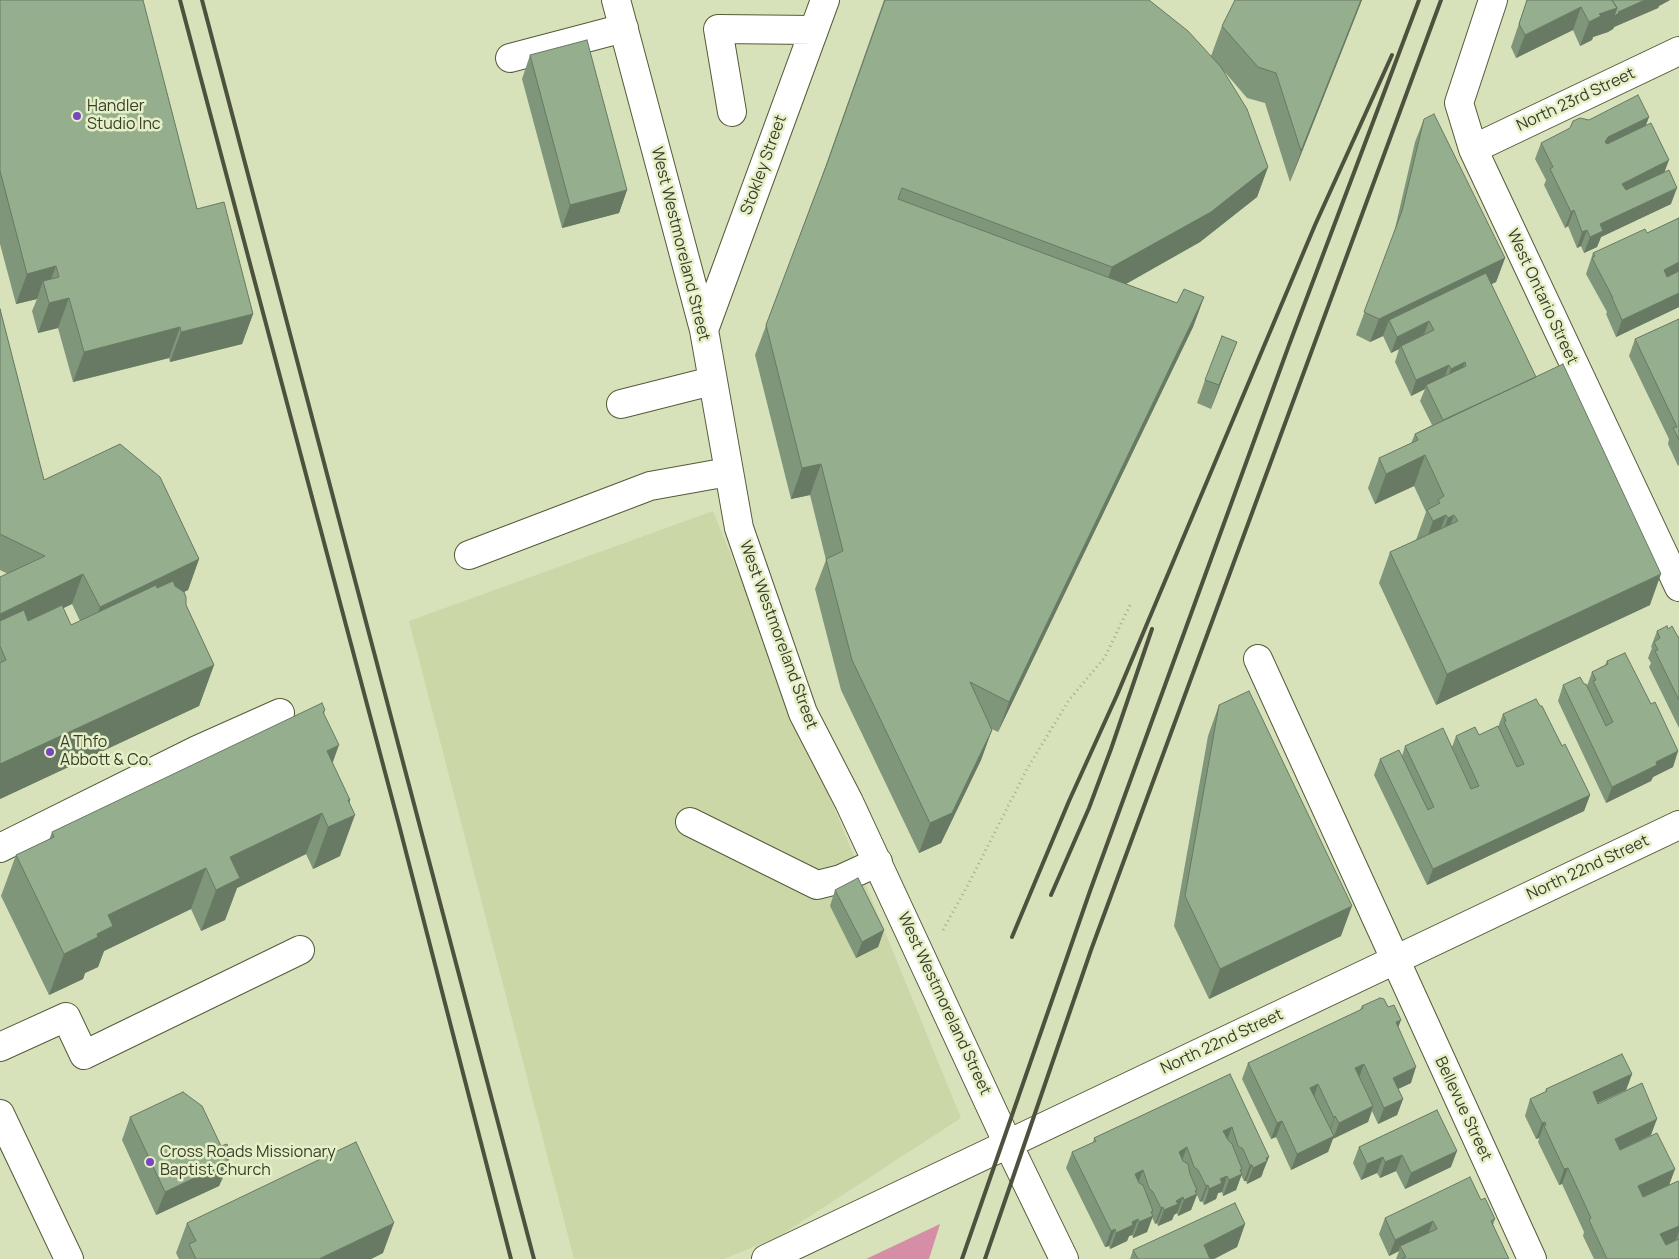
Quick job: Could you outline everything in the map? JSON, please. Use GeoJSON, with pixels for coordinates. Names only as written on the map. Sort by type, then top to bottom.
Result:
{"type":"FeatureCollection","features":[{"type":"Feature","properties":{"kind":"street","name":"West Westmoreland Street"},"geometry":{"type":"LineString","coordinates":[[616,0],[704,330],[739,528],[803,713],[878,862],[1008,1144],[1064,1259]]}},
{"type":"Feature","properties":{"kind":"street","name":"Stokley Street"},"geometry":{"type":"LineString","coordinates":[[704,330],[824,0]]}},
{"type":"Feature","properties":{"kind":"street","name":"West Ontario Street"},"geometry":{"type":"LineString","coordinates":[[1493,0],[1459,103],[1472,149],[1679,587]]}},
{"type":"Feature","properties":{"kind":"street"},"geometry":{"type":"LineString","coordinates":[[510,58],[624,28]]}},
{"type":"Feature","properties":{"kind":"street"},"geometry":{"type":"LineString","coordinates":[[732,112],[718,29],[814,30]]}},
{"type":"Feature","properties":{"kind":"street","name":"North 23rd Street"},"geometry":{"type":"LineString","coordinates":[[1472,149],[1679,51]]}},
{"type":"Feature","properties":{"kind":"street"},"geometry":{"type":"LineString","coordinates":[[621,404],[712,381]]}},
{"type":"Feature","properties":{"kind":"street"},"geometry":{"type":"LineString","coordinates":[[469,555],[650,486],[728,472]]}},
{"type":"Feature","properties":{"kind":"street","name":"Bellevue Street"},"geometry":{"type":"LineString","coordinates":[[1258,658],[1532,1259]]}},
{"type":"Feature","properties":{"kind":"street"},"geometry":{"type":"LineString","coordinates":[[0,848],[197,750],[280,713]]}},
{"type":"Feature","properties":{"kind":"street"},"geometry":{"type":"LineString","coordinates":[[690,822],[817,885],[841,879],[878,862]]}},
{"type":"Feature","properties":{"kind":"street","name":"North 22nd Street"},"geometry":{"type":"LineString","coordinates":[[766,1259],[1679,825]]}},
{"type":"Feature","properties":{"kind":"street"},"geometry":{"type":"LineString","coordinates":[[0,1047],[66,1017],[84,1055],[300,950]]}},
{"type":"Feature","properties":{"kind":"street"},"geometry":{"type":"LineString","coordinates":[[1,1117],[69,1259]]}},
{"type":"Feature","properties":{"kind":"path"},"geometry":{"type":"LineString","coordinates":[[922,956],[944,928],[1027,769],[1069,700],[1105,657],[1130,605]]}},
{"type":"Feature","properties":{"kind":"shaded area"},"geometry":{"type":"Polygon","coordinates":[[[713,511],[961,1118],[778,1237],[724,1259],[574,1259],[409,621],[713,511]]]}},
{"type":"Feature","properties":{"kind":"shaded area"},"geometry":{"type":"Polygon","coordinates":[[[940,1224],[929,1259],[866,1259],[940,1224]]]}},
{"type":"Feature","properties":{"kind":"building","name":"Handler Studio Inc"},"geometry":{"type":"Polygon","coordinates":[[[0,0],[143,0],[197,209],[224,202],[253,314],[181,332],[180,327],[84,352],[69,298],[49,303],[43,281],[59,277],[56,266],[27,274],[0,171],[0,0]]]}},
{"type":"Feature","properties":{"kind":"building"},"geometry":{"type":"Polygon","coordinates":[[[885,0],[1149,0],[1188,31],[1221,67],[1247,109],[1268,167],[1211,212],[1112,267],[902,188],[898,199],[1177,303],[1184,289],[1204,297],[1009,702],[970,682],[992,730],[952,813],[930,823],[852,660],[826,559],[843,551],[821,464],[802,468],[766,325],[828,161],[885,0]]]}},
{"type":"Feature","properties":{"kind":"building"},"geometry":{"type":"Polygon","coordinates":[[[1235,0],[1361,0],[1301,151],[1276,73],[1258,67],[1222,26],[1235,0]]]}},
{"type":"Feature","properties":{"kind":"building"},"geometry":{"type":"Polygon","coordinates":[[[1527,0],[1612,0],[1617,8],[1599,14],[1601,16],[1589,22],[1581,7],[1525,35],[1519,24],[1527,0]]]}},
{"type":"Feature","properties":{"kind":"building"},"geometry":{"type":"Polygon","coordinates":[[[1612,0],[1645,0],[1618,12],[1614,16],[1617,8],[1612,0]]]}},
{"type":"Feature","properties":{"kind":"building"},"geometry":{"type":"Polygon","coordinates":[[[587,40],[627,190],[570,205],[530,55],[587,40]]]}},
{"type":"Feature","properties":{"kind":"building"},"geometry":{"type":"Polygon","coordinates":[[[1638,95],[1649,117],[1608,137],[1605,142],[1607,144],[1651,123],[1669,160],[1622,184],[1626,190],[1669,170],[1677,188],[1600,224],[1603,231],[1590,237],[1587,230],[1582,232],[1574,210],[1571,212],[1550,169],[1553,167],[1541,143],[1570,128],[1573,121],[1580,118],[1589,120],[1638,95]]]}},
{"type":"Feature","properties":{"kind":"building"},"geometry":{"type":"Polygon","coordinates":[[[1434,114],[1505,258],[1379,319],[1364,312],[1402,211],[1424,119],[1434,114]]]}},
{"type":"Feature","properties":{"kind":"building"},"geometry":{"type":"Polygon","coordinates":[[[1679,218],[1679,262],[1664,270],[1667,277],[1679,271],[1679,293],[1622,320],[1592,258],[1595,256],[1593,253],[1645,229],[1647,233],[1679,218]]]}},
{"type":"Feature","properties":{"kind":"building"},"geometry":{"type":"Polygon","coordinates":[[[1486,273],[1536,377],[1443,420],[1426,385],[1466,366],[1465,362],[1451,369],[1449,365],[1416,380],[1401,346],[1434,330],[1429,321],[1397,337],[1389,320],[1486,273]]]}},
{"type":"Feature","properties":{"kind":"building"},"geometry":{"type":"Polygon","coordinates":[[[0,309],[44,480],[120,444],[160,477],[199,559],[100,607],[83,574],[0,614],[0,577],[45,556],[0,534],[0,309]]]}},
{"type":"Feature","properties":{"kind":"building"},"geometry":{"type":"Polygon","coordinates":[[[1679,319],[1679,440],[1673,428],[1677,427],[1635,339],[1679,319]]]}},
{"type":"Feature","properties":{"kind":"building"},"geometry":{"type":"Polygon","coordinates":[[[1222,336],[1237,342],[1219,385],[1205,380],[1222,336]]]}},
{"type":"Feature","properties":{"kind":"building"},"geometry":{"type":"Polygon","coordinates":[[[1563,364],[1661,574],[1447,674],[1390,552],[1458,521],[1454,515],[1448,518],[1446,515],[1433,521],[1427,510],[1440,503],[1438,500],[1444,496],[1425,455],[1386,474],[1379,458],[1418,440],[1415,434],[1563,364]]]}},
{"type":"Feature","properties":{"kind":"building","name":"A Thfo Abbott & Co."},"geometry":{"type":"Polygon","coordinates":[[[173,581],[175,586],[184,592],[186,605],[214,665],[0,764],[0,663],[6,660],[0,646],[0,621],[24,610],[28,621],[62,605],[71,625],[156,585],[157,588],[173,581]]]}},
{"type":"Feature","properties":{"kind":"building"},"geometry":{"type":"Polygon","coordinates":[[[1667,626],[1668,629],[1672,626],[1679,637],[1679,700],[1655,651],[1658,650],[1654,642],[1660,638],[1657,631],[1667,626]]]}},
{"type":"Feature","properties":{"kind":"building"},"geometry":{"type":"Polygon","coordinates":[[[1625,653],[1651,704],[1655,702],[1678,751],[1656,762],[1657,765],[1612,787],[1563,685],[1580,677],[1584,684],[1586,684],[1606,726],[1613,722],[1593,681],[1596,680],[1592,672],[1608,664],[1607,661],[1625,653]]]}},
{"type":"Feature","properties":{"kind":"building"},"geometry":{"type":"Polygon","coordinates":[[[1249,691],[1352,906],[1220,969],[1185,896],[1219,705],[1249,691]]]}},
{"type":"Feature","properties":{"kind":"building"},"geometry":{"type":"Polygon","coordinates":[[[1536,699],[1540,706],[1542,706],[1562,746],[1565,744],[1590,795],[1433,869],[1380,759],[1399,750],[1428,810],[1434,807],[1405,746],[1443,728],[1471,789],[1479,786],[1456,736],[1475,727],[1479,735],[1498,726],[1517,767],[1524,764],[1504,722],[1506,721],[1503,714],[1536,699]]]}},
{"type":"Feature","properties":{"kind":"building"},"geometry":{"type":"Polygon","coordinates":[[[322,703],[325,710],[323,712],[339,745],[327,751],[355,815],[328,827],[322,813],[230,857],[240,878],[216,890],[206,868],[108,915],[113,926],[97,934],[98,937],[64,954],[16,855],[54,837],[52,832],[322,703]]]}},
{"type":"Feature","properties":{"kind":"building"},"geometry":{"type":"Polygon","coordinates":[[[858,878],[884,930],[862,942],[835,890],[858,878]]]}},
{"type":"Feature","properties":{"kind":"building"},"geometry":{"type":"Polygon","coordinates":[[[1380,998],[1384,999],[1388,1007],[1394,1005],[1401,1020],[1396,1022],[1416,1067],[1393,1078],[1403,1099],[1384,1108],[1364,1064],[1355,1068],[1373,1106],[1339,1123],[1335,1116],[1334,1118],[1318,1084],[1310,1088],[1334,1136],[1297,1154],[1282,1121],[1277,1123],[1248,1063],[1360,1010],[1363,1008],[1362,1006],[1380,998]]]}},
{"type":"Feature","properties":{"kind":"building"},"geometry":{"type":"Polygon","coordinates":[[[1622,1054],[1632,1074],[1593,1092],[1598,1104],[1642,1083],[1657,1119],[1615,1139],[1620,1150],[1657,1133],[1675,1169],[1638,1186],[1643,1197],[1678,1181],[1679,1226],[1660,1234],[1666,1245],[1679,1239],[1679,1259],[1607,1259],[1568,1168],[1564,1169],[1544,1126],[1546,1125],[1545,1122],[1542,1123],[1530,1099],[1547,1091],[1546,1089],[1622,1054]]]}},
{"type":"Feature","properties":{"kind":"building"},"geometry":{"type":"Polygon","coordinates":[[[1230,1074],[1269,1157],[1266,1158],[1267,1161],[1253,1168],[1243,1149],[1238,1146],[1232,1127],[1223,1131],[1232,1144],[1242,1169],[1240,1170],[1242,1174],[1229,1180],[1227,1176],[1220,1179],[1222,1183],[1209,1189],[1198,1170],[1194,1167],[1187,1147],[1179,1152],[1183,1161],[1188,1164],[1197,1194],[1184,1200],[1183,1197],[1176,1201],[1178,1204],[1164,1210],[1149,1188],[1143,1170],[1135,1174],[1139,1183],[1143,1185],[1153,1211],[1151,1212],[1153,1216],[1139,1222],[1138,1219],[1132,1222],[1133,1225],[1116,1233],[1115,1229],[1111,1231],[1072,1152],[1096,1141],[1094,1138],[1230,1074]]]}},
{"type":"Feature","properties":{"kind":"building"},"geometry":{"type":"Polygon","coordinates":[[[183,1092],[202,1106],[221,1146],[227,1144],[231,1155],[226,1157],[228,1162],[165,1192],[130,1117],[183,1092]]]}},
{"type":"Feature","properties":{"kind":"building"},"geometry":{"type":"Polygon","coordinates":[[[1437,1110],[1457,1151],[1411,1173],[1402,1155],[1385,1162],[1383,1157],[1367,1164],[1359,1147],[1437,1110]]]}},
{"type":"Feature","properties":{"kind":"building"},"geometry":{"type":"Polygon","coordinates":[[[356,1142],[394,1223],[319,1259],[196,1259],[189,1244],[196,1241],[187,1223],[356,1142]]]}},
{"type":"Feature","properties":{"kind":"building"},"geometry":{"type":"Polygon","coordinates":[[[1470,1177],[1481,1200],[1485,1198],[1495,1219],[1491,1221],[1509,1259],[1401,1259],[1406,1257],[1400,1246],[1437,1229],[1433,1221],[1395,1240],[1385,1218],[1470,1177]]]}},
{"type":"Feature","properties":{"kind":"building"},"geometry":{"type":"Polygon","coordinates":[[[1235,1203],[1245,1224],[1204,1245],[1210,1259],[1138,1259],[1133,1250],[1235,1203]]]}},
{"type":"Feature","properties":{"kind":"railway"},"geometry":{"type":"LineString","coordinates":[[180,0],[398,821],[511,1259]]}},
{"type":"Feature","properties":{"kind":"railway"},"geometry":{"type":"LineString","coordinates":[[202,0],[534,1259]]}},
{"type":"Feature","properties":{"kind":"railway"},"geometry":{"type":"LineString","coordinates":[[962,1259],[1090,891],[1289,345],[1419,0]]}},
{"type":"Feature","properties":{"kind":"railway"},"geometry":{"type":"LineString","coordinates":[[985,1259],[1091,950],[1441,0]]}},
{"type":"Feature","properties":{"kind":"railway"},"geometry":{"type":"LineString","coordinates":[[1012,937],[1069,801],[1117,695],[1315,225],[1392,55]]}},
{"type":"Feature","properties":{"kind":"railway"},"geometry":{"type":"LineString","coordinates":[[1051,895],[1089,808],[1152,629]]}},
{"type":"Feature","properties":{"kind":"place","name":"Handler Studio Inc"},"geometry":{"type":"Point","coordinates":[77,116]}},
{"type":"Feature","properties":{"kind":"place","name":"A Thfo Abbott & Co."},"geometry":{"type":"Point","coordinates":[50,752]}},
{"type":"Feature","properties":{"kind":"place","name":"Cross Roads Missionary Baptist Church"},"geometry":{"type":"Point","coordinates":[150,1162]}}]}
